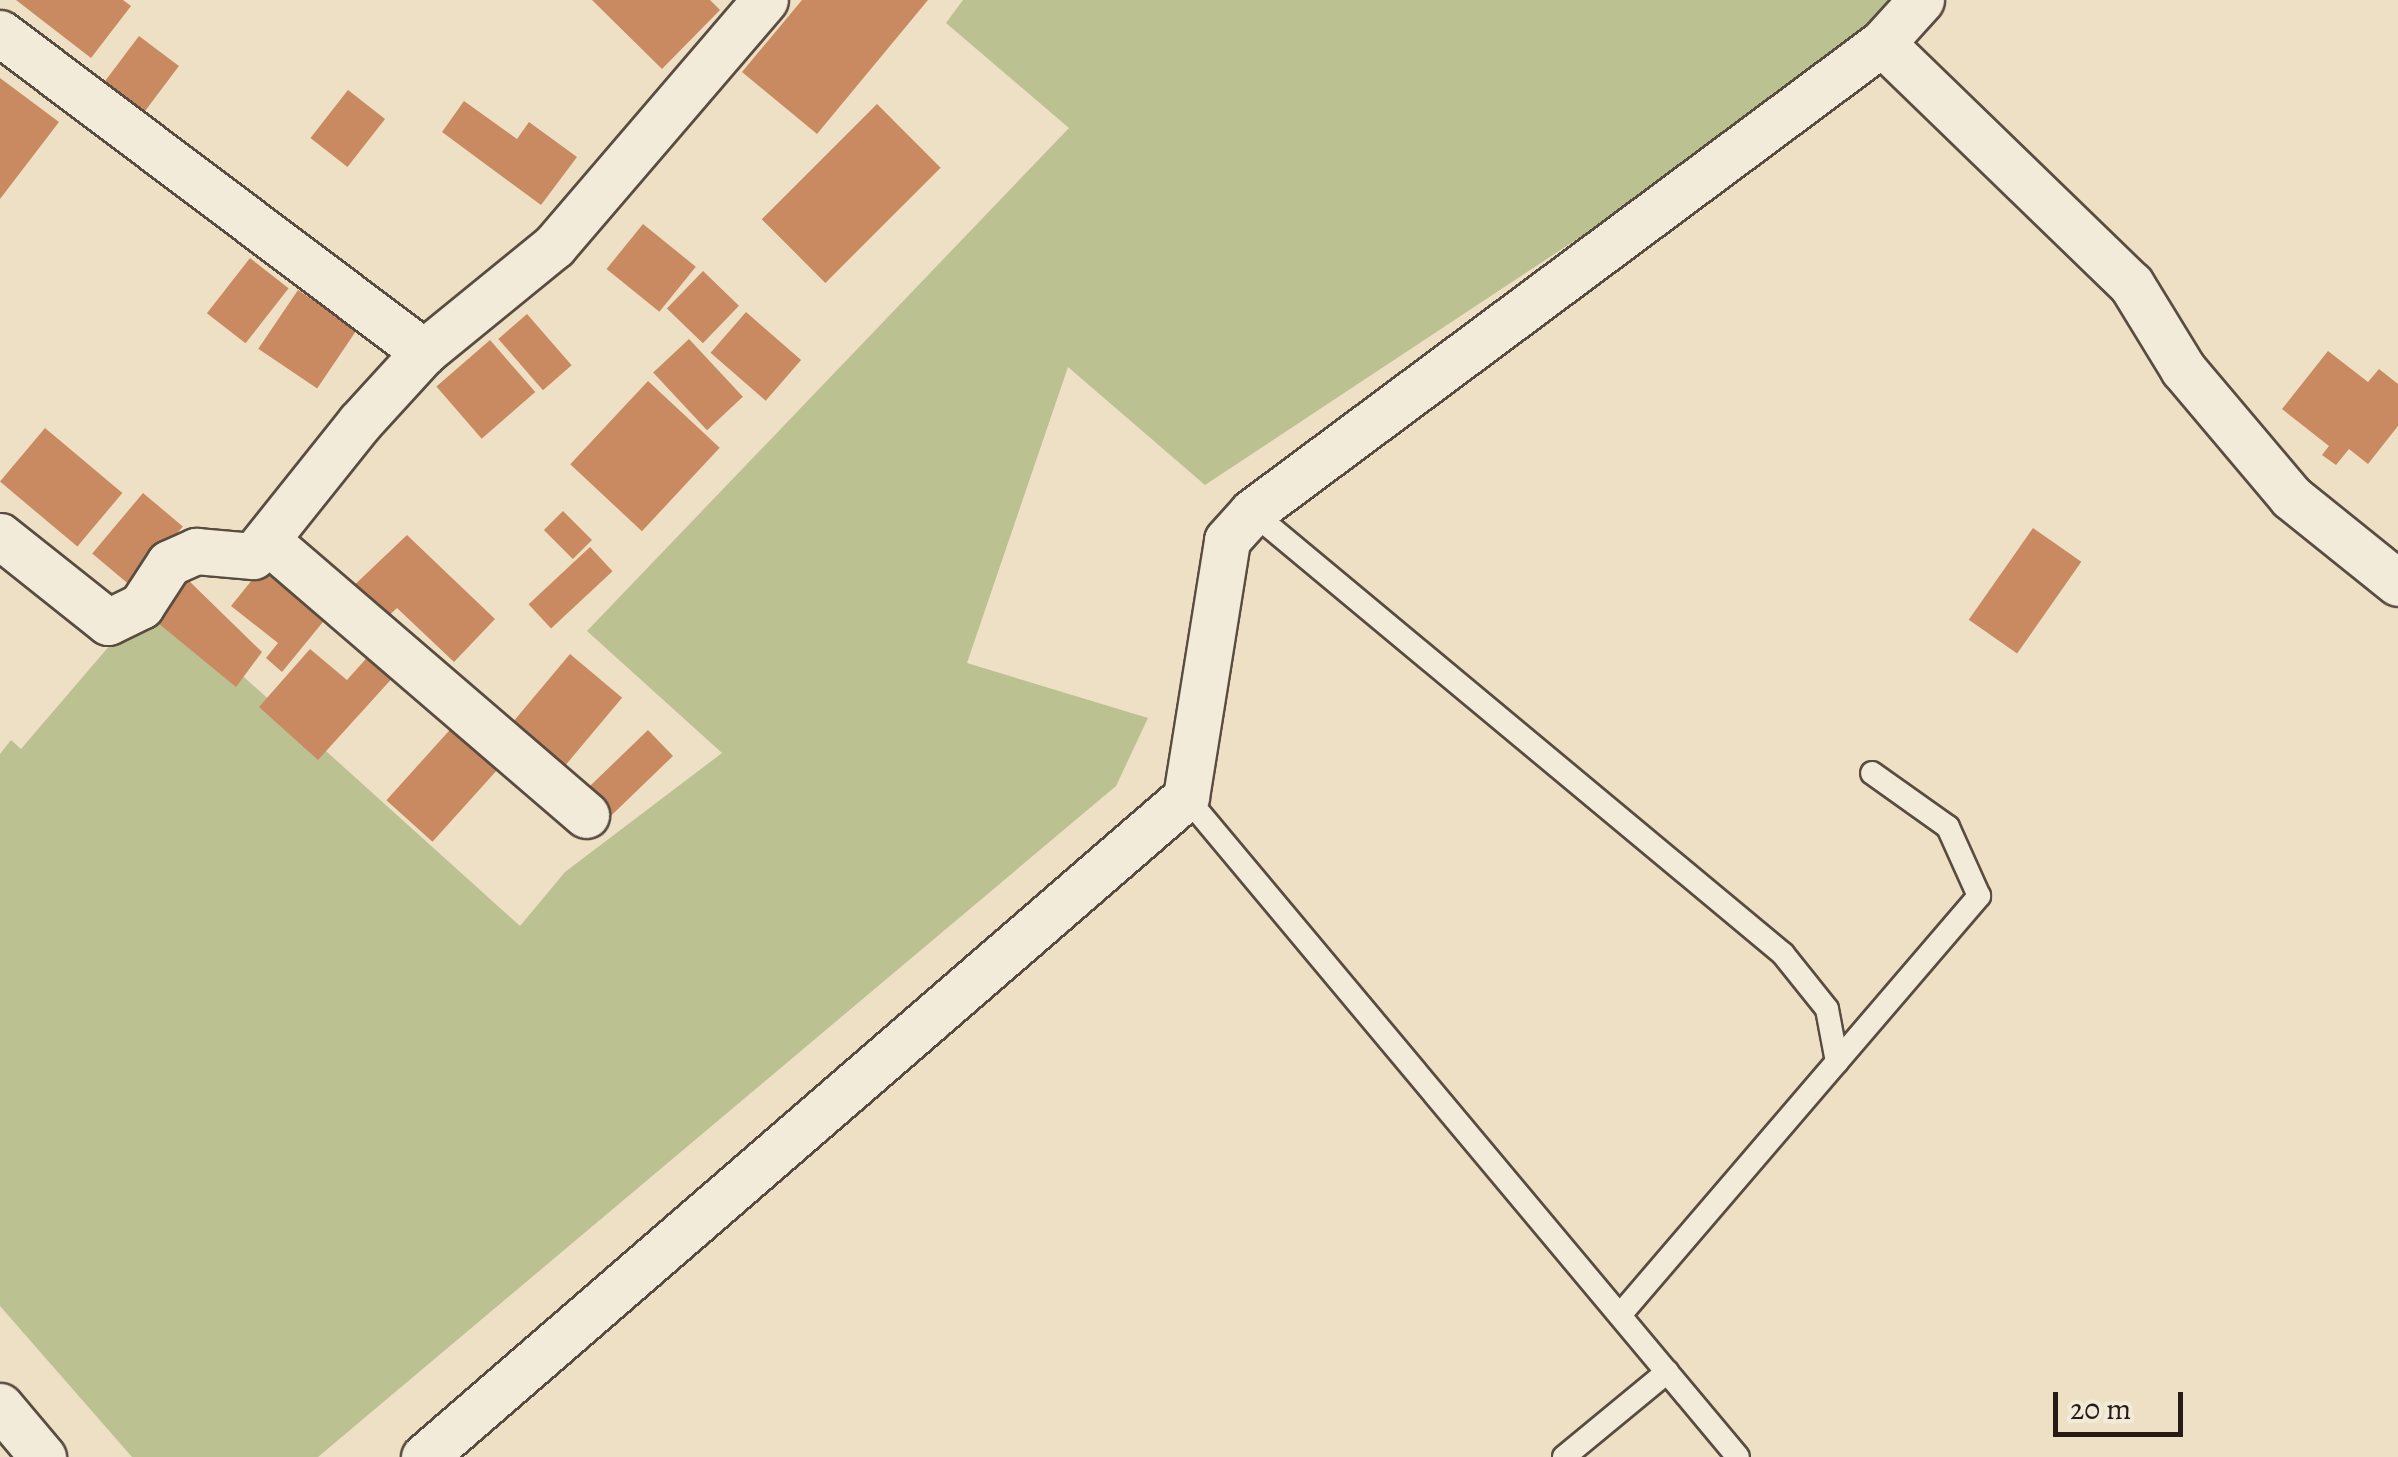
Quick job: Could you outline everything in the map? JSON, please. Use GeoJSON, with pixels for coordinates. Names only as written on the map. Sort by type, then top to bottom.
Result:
{"type":"FeatureCollection","features":[{"type":"Feature","properties":{"kind":"street"},"geometry":{"type":"LineString","coordinates":[[0,536],[108,622],[141,606],[170,563],[196,551],[253,556],[270,543],[424,352],[554,246],[765,0]]}},
{"type":"Feature","properties":{"kind":"street"},"geometry":{"type":"LineString","coordinates":[[424,1457],[1186,797],[1227,540],[1252,512],[1882,43],[1921,0]]}},
{"type":"Feature","properties":{"kind":"street"},"geometry":{"type":"LineString","coordinates":[[0,33],[424,352]]}},
{"type":"Feature","properties":{"kind":"street"},"geometry":{"type":"LineString","coordinates":[[1882,43],[2131,284],[2183,369],[2291,497],[2398,583]]}},
{"type":"Feature","properties":{"kind":"street"},"geometry":{"type":"LineString","coordinates":[[270,543],[586,815]]}},
{"type":"Feature","properties":{"kind":"street"},"geometry":{"type":"LineString","coordinates":[[0,1406],[43,1457]]}},
{"type":"Feature","properties":{"kind":"lane"},"geometry":{"type":"LineString","coordinates":[[1252,512],[1783,954],[1828,1009],[1837,1062]]}},
{"type":"Feature","properties":{"kind":"lane"},"geometry":{"type":"LineString","coordinates":[[1620,1315],[1978,896],[1948,827],[1872,773]]}},
{"type":"Feature","properties":{"kind":"lane"},"geometry":{"type":"LineString","coordinates":[[1186,797],[1738,1457]]}},
{"type":"Feature","properties":{"kind":"lane"},"geometry":{"type":"LineString","coordinates":[[1564,1457],[1667,1372]]}},
{"type":"Feature","properties":{"kind":"green space"},"geometry":{"type":"Polygon","coordinates":[[[963,0],[1917,0],[1866,48],[1205,485],[1068,367],[967,663],[1148,718],[1116,786],[318,1457],[132,1457],[0,1306],[0,754],[11,740],[21,749],[153,595],[520,926],[565,872],[722,753],[587,631],[1069,128],[946,23],[963,0]]]}},
{"type":"Feature","properties":{"kind":"building"},"geometry":{"type":"Polygon","coordinates":[[[16,0],[123,0],[131,6],[91,58],[16,0]]]}},
{"type":"Feature","properties":{"kind":"building"},"geometry":{"type":"Polygon","coordinates":[[[592,0],[710,0],[720,10],[662,69],[592,0]]]}},
{"type":"Feature","properties":{"kind":"building"},"geometry":{"type":"Polygon","coordinates":[[[802,0],[928,0],[817,134],[742,72],[802,0]]]}},
{"type":"Feature","properties":{"kind":"building"},"geometry":{"type":"Polygon","coordinates":[[[139,36],[179,66],[136,123],[96,93],[139,36]]]}},
{"type":"Feature","properties":{"kind":"building"},"geometry":{"type":"Polygon","coordinates":[[[0,78],[59,122],[0,199],[0,78]]]}},
{"type":"Feature","properties":{"kind":"building"},"geometry":{"type":"Polygon","coordinates":[[[348,90],[385,119],[347,167],[310,138],[348,90]]]}},
{"type":"Feature","properties":{"kind":"building"},"geometry":{"type":"Polygon","coordinates":[[[464,101],[517,139],[529,122],[577,157],[541,205],[442,132],[464,101]]]}},
{"type":"Feature","properties":{"kind":"building"},"geometry":{"type":"Polygon","coordinates":[[[877,104],[941,168],[825,283],[762,219],[877,104]]]}},
{"type":"Feature","properties":{"kind":"building"},"geometry":{"type":"Polygon","coordinates":[[[643,224],[696,267],[659,312],[606,269],[643,224]]]}},
{"type":"Feature","properties":{"kind":"building"},"geometry":{"type":"Polygon","coordinates":[[[250,258],[289,288],[246,343],[207,313],[250,258]]]}},
{"type":"Feature","properties":{"kind":"building"},"geometry":{"type":"Polygon","coordinates":[[[703,271],[739,306],[703,343],[667,308],[703,271]]]}},
{"type":"Feature","properties":{"kind":"building"},"geometry":{"type":"Polygon","coordinates":[[[298,290],[357,330],[317,389],[258,349],[298,290]]]}},
{"type":"Feature","properties":{"kind":"building"},"geometry":{"type":"Polygon","coordinates":[[[746,312],[801,360],[766,401],[711,353],[746,312]]]}},
{"type":"Feature","properties":{"kind":"building"},"geometry":{"type":"Polygon","coordinates":[[[527,314],[572,365],[543,390],[498,339],[527,314]]]}},
{"type":"Feature","properties":{"kind":"building"},"geometry":{"type":"Polygon","coordinates":[[[689,339],[743,397],[707,430],[653,372],[689,339]]]}},
{"type":"Feature","properties":{"kind":"building"},"geometry":{"type":"Polygon","coordinates":[[[490,340],[535,392],[482,439],[436,387],[490,340]]]}},
{"type":"Feature","properties":{"kind":"building"},"geometry":{"type":"Polygon","coordinates":[[[2328,351],[2368,382],[2379,369],[2398,384],[2398,426],[2368,464],[2349,449],[2336,465],[2322,455],[2329,446],[2282,409],[2328,351]]]}},
{"type":"Feature","properties":{"kind":"building"},"geometry":{"type":"Polygon","coordinates":[[[648,381],[720,448],[642,531],[570,464],[648,381]]]}},
{"type":"Feature","properties":{"kind":"building"},"geometry":{"type":"Polygon","coordinates":[[[45,428],[122,493],[77,547],[0,482],[45,428]]]}},
{"type":"Feature","properties":{"kind":"building"},"geometry":{"type":"Polygon","coordinates":[[[143,493],[183,526],[132,587],[92,554],[143,493]]]}},
{"type":"Feature","properties":{"kind":"building"},"geometry":{"type":"Polygon","coordinates":[[[563,511],[592,540],[573,559],[544,530],[563,511]]]}},
{"type":"Feature","properties":{"kind":"building"},"geometry":{"type":"Polygon","coordinates":[[[2033,528],[2081,562],[2017,654],[1969,620],[2033,528]]]}},
{"type":"Feature","properties":{"kind":"building"},"geometry":{"type":"Polygon","coordinates":[[[407,535],[495,619],[454,662],[397,608],[378,626],[346,593],[407,535]]]}},
{"type":"Feature","properties":{"kind":"building"},"geometry":{"type":"Polygon","coordinates":[[[590,547],[613,571],[551,628],[529,604],[590,547]]]}},
{"type":"Feature","properties":{"kind":"building"},"geometry":{"type":"Polygon","coordinates":[[[264,565],[327,617],[282,672],[266,658],[278,643],[231,606],[264,565]]]}},
{"type":"Feature","properties":{"kind":"building"},"geometry":{"type":"Polygon","coordinates":[[[184,576],[262,652],[236,687],[147,614],[184,576]]]}},
{"type":"Feature","properties":{"kind":"building"},"geometry":{"type":"Polygon","coordinates":[[[310,649],[347,680],[372,652],[396,674],[318,760],[259,707],[310,649]]]}},
{"type":"Feature","properties":{"kind":"building"},"geometry":{"type":"Polygon","coordinates":[[[570,654],[622,698],[564,767],[512,724],[570,654]]]}},
{"type":"Feature","properties":{"kind":"building"},"geometry":{"type":"Polygon","coordinates":[[[456,723],[502,764],[432,842],[386,800],[456,723]]]}},
{"type":"Feature","properties":{"kind":"building"},"geometry":{"type":"Polygon","coordinates":[[[648,730],[673,756],[603,824],[578,798],[648,730]]]}}]}
